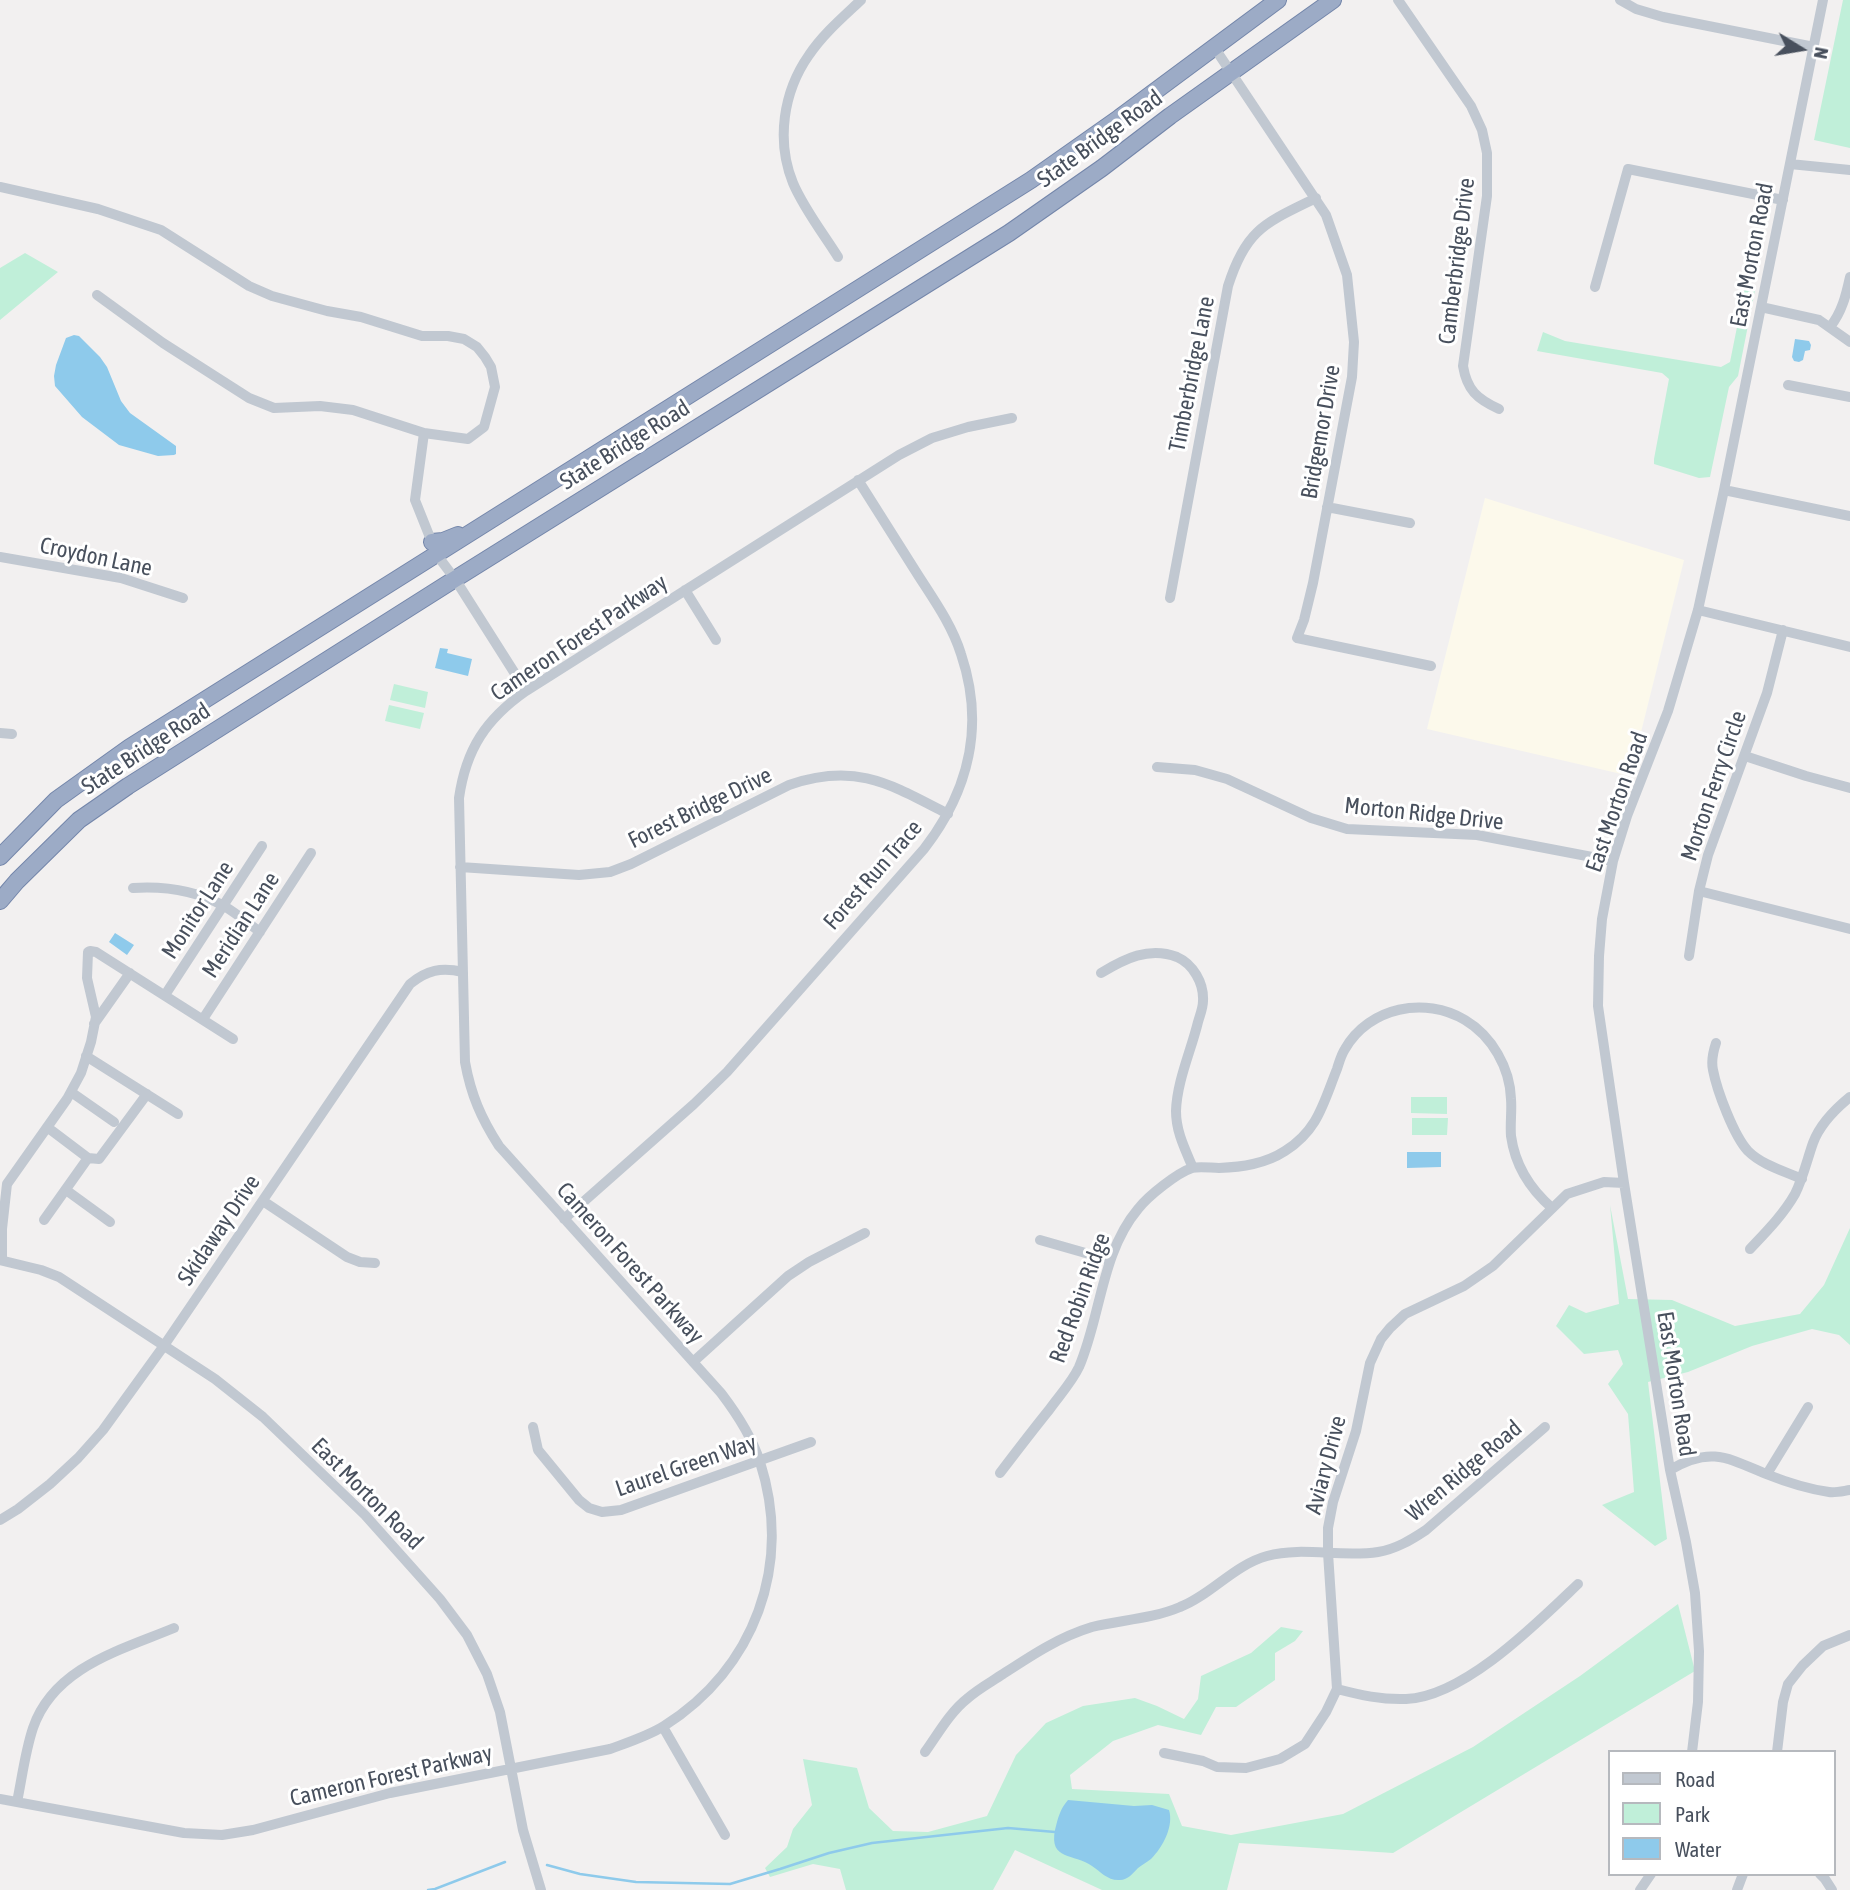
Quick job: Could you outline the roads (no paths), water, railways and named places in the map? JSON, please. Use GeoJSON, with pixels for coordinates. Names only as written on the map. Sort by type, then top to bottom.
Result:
{"type":"FeatureCollection","features":[{"type":"Feature","properties":{"kind":"highway","name":"State Bridge Road"},"geometry":{"type":"LineString","coordinates":[[0,857],[56,800],[130,747],[434,549],[520,503],[1031,180],[1278,0]]}},
{"type":"Feature","properties":{"kind":"highway","name":"State Bridge Road"},"geometry":{"type":"LineString","coordinates":[[0,901],[79,820],[128,786],[1009,233],[1333,0]]}},
{"type":"Feature","properties":{"kind":"highway","name":"State Bridge Road"},"geometry":{"type":"LineString","coordinates":[[1283,36],[1297,34],[1306,29],[1346,0]]}},
{"type":"Feature","properties":{"kind":"street"},"geometry":{"type":"LineString","coordinates":[[838,257],[793,183],[784,143],[784,122],[795,78],[809,54],[861,0]]}},
{"type":"Feature","properties":{"kind":"street","name":"Camberbridge Drive"},"geometry":{"type":"LineString","coordinates":[[1398,0],[1471,106],[1482,130],[1487,153],[1487,196],[1463,366],[1465,380],[1471,389],[1483,401],[1499,409]]}},
{"type":"Feature","properties":{"kind":"street"},"geometry":{"type":"LineString","coordinates":[[1620,0],[1636,9],[1663,16],[1814,47]]}},
{"type":"Feature","properties":{"kind":"street","name":"East Morton Road"},"geometry":{"type":"LineString","coordinates":[[1692,1750],[1698,1702],[1699,1651],[1695,1593],[1670,1469],[1598,1006],[1601,932],[1613,861],[1668,711],[1698,610],[1823,0]]}},
{"type":"Feature","properties":{"kind":"street","name":"Bridgemor Drive"},"geometry":{"type":"LineString","coordinates":[[1214,47],[1326,215],[1347,275],[1354,342],[1352,377],[1313,583],[1297,638],[1431,666]]}},
{"type":"Feature","properties":{"kind":"street"},"geometry":{"type":"LineString","coordinates":[[1790,164],[1850,170]]}},
{"type":"Feature","properties":{"kind":"street"},"geometry":{"type":"LineString","coordinates":[[1595,287],[1628,169],[1783,200]]}},
{"type":"Feature","properties":{"kind":"street"},"geometry":{"type":"LineString","coordinates":[[0,187],[98,209],[161,230],[249,286],[272,296],[361,317],[422,336],[448,336],[464,340],[477,347],[485,357],[494,379],[495,387],[484,427],[468,439],[425,433],[352,410],[320,406],[274,408],[250,398],[163,343],[97,295]]}},
{"type":"Feature","properties":{"kind":"street","name":"Timberbridge Lane"},"geometry":{"type":"LineString","coordinates":[[1170,598],[1228,286],[1235,264],[1251,237],[1274,219],[1316,198]]}},
{"type":"Feature","properties":{"kind":"street"},"geometry":{"type":"LineString","coordinates":[[1830,327],[1837,319],[1844,302],[1850,277]]}},
{"type":"Feature","properties":{"kind":"street"},"geometry":{"type":"LineString","coordinates":[[1761,307],[1819,320],[1850,342]]}},
{"type":"Feature","properties":{"kind":"street"},"geometry":{"type":"LineString","coordinates":[[1788,385],[1849,394]]}},
{"type":"Feature","properties":{"kind":"street","name":"Cameron Forest Parkway"},"geometry":{"type":"LineString","coordinates":[[0,1799],[184,1833],[222,1835],[253,1830],[390,1793],[610,1749],[663,1727],[694,1705],[721,1678],[743,1647],[759,1612],[769,1576],[773,1538],[770,1500],[760,1460],[734,1411],[499,1146],[477,1107],[465,1062],[459,798],[461,779],[478,738],[491,719],[526,691],[899,454],[968,427],[1012,418]]}},
{"type":"Feature","properties":{"kind":"street"},"geometry":{"type":"LineString","coordinates":[[425,433],[415,500],[434,549],[526,691]]}},
{"type":"Feature","properties":{"kind":"street","name":"Forest Run Trace"},"geometry":{"type":"LineString","coordinates":[[564,1219],[727,1072],[924,849],[948,814],[957,794],[965,772],[972,724],[972,699],[961,652],[951,629],[858,480]]}},
{"type":"Feature","properties":{"kind":"street"},"geometry":{"type":"LineString","coordinates":[[1724,490],[1850,516]]}},
{"type":"Feature","properties":{"kind":"street"},"geometry":{"type":"LineString","coordinates":[[1327,507],[1410,523]]}},
{"type":"Feature","properties":{"kind":"street","name":"Croydon Lane"},"geometry":{"type":"LineString","coordinates":[[0,557],[121,578],[183,598]]}},
{"type":"Feature","properties":{"kind":"street"},"geometry":{"type":"LineString","coordinates":[[685,590],[716,640]]}},
{"type":"Feature","properties":{"kind":"street"},"geometry":{"type":"LineString","coordinates":[[1698,610],[1850,647]]}},
{"type":"Feature","properties":{"kind":"street"},"geometry":{"type":"LineString","coordinates":[[951,629],[962,622]]}},
{"type":"Feature","properties":{"kind":"street","name":"Morton Ferry Circle"},"geometry":{"type":"LineString","coordinates":[[1689,956],[1699,891],[1708,855],[1767,693],[1783,630]]}},
{"type":"Feature","properties":{"kind":"street"},"geometry":{"type":"LineString","coordinates":[[0,733],[12,734]]}},
{"type":"Feature","properties":{"kind":"street"},"geometry":{"type":"LineString","coordinates":[[1745,756],[1850,789]]}},
{"type":"Feature","properties":{"kind":"street","name":"Morton Ridge Drive"},"geometry":{"type":"LineString","coordinates":[[1157,767],[1195,770],[1227,779],[1311,818],[1347,829],[1477,835],[1613,861]]}},
{"type":"Feature","properties":{"kind":"street","name":"Forest Bridge Drive"},"geometry":{"type":"LineString","coordinates":[[460,867],[579,875],[610,872],[789,785],[827,775],[853,775],[879,780],[948,814]]}},
{"type":"Feature","properties":{"kind":"street","name":"Monitor Lane"},"geometry":{"type":"LineString","coordinates":[[165,995],[262,846]]}},
{"type":"Feature","properties":{"kind":"street","name":"Meridian Lane"},"geometry":{"type":"LineString","coordinates":[[203,1019],[311,853]]}},
{"type":"Feature","properties":{"kind":"street"},"geometry":{"type":"LineString","coordinates":[[133,888],[159,887],[179,890],[224,905],[260,932]]}},
{"type":"Feature","properties":{"kind":"street"},"geometry":{"type":"LineString","coordinates":[[1699,891],[1850,929]]}},
{"type":"Feature","properties":{"kind":"street"},"geometry":{"type":"LineString","coordinates":[[1101,973],[1122,960],[1157,951],[1184,961],[1194,970],[1201,985],[1203,1001],[1180,1085],[1176,1111],[1178,1133],[1193,1168]]}},
{"type":"Feature","properties":{"kind":"street"},"geometry":{"type":"LineString","coordinates":[[1,1260],[3,1188],[71,1092],[86,1056],[96,1017],[87,978],[88,952],[96,952],[233,1039]]}},
{"type":"Feature","properties":{"kind":"street","name":"Skidaway Drive"},"geometry":{"type":"LineString","coordinates":[[0,1520],[50,1484],[103,1430],[163,1347],[410,984],[420,975],[433,970],[463,972]]}},
{"type":"Feature","properties":{"kind":"street"},"geometry":{"type":"LineString","coordinates":[[94,1024],[130,973]]}},
{"type":"Feature","properties":{"kind":"street","name":"Red Robin Ridge"},"geometry":{"type":"LineString","coordinates":[[1000,1473],[1077,1371],[1088,1344],[1110,1260],[1137,1210],[1164,1185],[1193,1168],[1220,1168],[1264,1162],[1298,1142],[1313,1126],[1345,1049],[1361,1029],[1375,1018],[1395,1010],[1430,1007],[1450,1012],[1468,1021],[1486,1038],[1506,1069],[1510,1086],[1511,1135],[1517,1159],[1530,1186],[1552,1208]]}},
{"type":"Feature","properties":{"kind":"street"},"geometry":{"type":"LineString","coordinates":[[1716,1043],[1712,1056],[1713,1070],[1738,1137],[1760,1160],[1802,1179]]}},
{"type":"Feature","properties":{"kind":"street"},"geometry":{"type":"LineString","coordinates":[[86,1056],[178,1114]]}},
{"type":"Feature","properties":{"kind":"street"},"geometry":{"type":"LineString","coordinates":[[71,1092],[114,1122]]}},
{"type":"Feature","properties":{"kind":"street"},"geometry":{"type":"LineString","coordinates":[[47,1127],[88,1158],[99,1159],[147,1094]]}},
{"type":"Feature","properties":{"kind":"street"},"geometry":{"type":"LineString","coordinates":[[1750,1249],[1783,1212],[1802,1179],[1821,1128],[1829,1116],[1850,1097]]}},
{"type":"Feature","properties":{"kind":"street"},"geometry":{"type":"LineString","coordinates":[[44,1220],[88,1158]]}},
{"type":"Feature","properties":{"kind":"street","name":"Aviary Drive"},"geometry":{"type":"LineString","coordinates":[[1337,1689],[1328,1528],[1333,1502],[1356,1431],[1370,1363],[1381,1339],[1405,1314],[1464,1286],[1493,1266],[1567,1194],[1604,1182],[1624,1183]]}},
{"type":"Feature","properties":{"kind":"street"},"geometry":{"type":"LineString","coordinates":[[66,1190],[110,1222]]}},
{"type":"Feature","properties":{"kind":"street"},"geometry":{"type":"LineString","coordinates":[[263,1201],[347,1257],[360,1262],[375,1263]]}},
{"type":"Feature","properties":{"kind":"street"},"geometry":{"type":"LineString","coordinates":[[693,1362],[788,1276],[864,1233]]}},
{"type":"Feature","properties":{"kind":"street"},"geometry":{"type":"LineString","coordinates":[[1040,1240],[1110,1260]]}},
{"type":"Feature","properties":{"kind":"street","name":"East Morton Road"},"geometry":{"type":"LineString","coordinates":[[1,1260],[59,1277],[215,1379],[263,1417],[365,1515],[440,1599],[467,1635],[487,1674],[500,1712],[523,1830],[541,1890]]}},
{"type":"Feature","properties":{"kind":"street"},"geometry":{"type":"LineString","coordinates":[[1767,1474],[1808,1407]]}},
{"type":"Feature","properties":{"kind":"street","name":"Laurel Green Way"},"geometry":{"type":"LineString","coordinates":[[533,1427],[538,1450],[579,1500],[589,1508],[602,1512],[621,1510],[811,1442]]}},
{"type":"Feature","properties":{"kind":"street","name":"Wren Ridge Road"},"geometry":{"type":"LineString","coordinates":[[925,1752],[967,1698],[1058,1639],[1096,1626],[1180,1608],[1245,1566],[1265,1557],[1288,1552],[1378,1552],[1412,1540],[1545,1427]]}},
{"type":"Feature","properties":{"kind":"street"},"geometry":{"type":"LineString","coordinates":[[1670,1469],[1693,1459],[1717,1456],[1737,1460],[1799,1485],[1831,1492],[1850,1490]]}},
{"type":"Feature","properties":{"kind":"street"},"geometry":{"type":"LineString","coordinates":[[1164,1753],[1203,1761],[1217,1767],[1246,1768],[1280,1759],[1305,1744],[1337,1689],[1375,1698],[1408,1699],[1433,1694],[1489,1662],[1578,1584]]}},
{"type":"Feature","properties":{"kind":"street"},"geometry":{"type":"LineString","coordinates":[[17,1802],[33,1727],[57,1688],[90,1663],[174,1628]]}},
{"type":"Feature","properties":{"kind":"street"},"geometry":{"type":"LineString","coordinates":[[1777,1750],[1788,1684],[1823,1646],[1850,1635]]}},
{"type":"Feature","properties":{"kind":"street"},"geometry":{"type":"LineString","coordinates":[[663,1727],[725,1835]]}},
{"type":"Feature","properties":{"kind":"street"},"geometry":{"type":"LineString","coordinates":[[1821,1876],[1832,1890]]}},
{"type":"Feature","properties":{"kind":"water"},"geometry":{"type":"Polygon","coordinates":[[[79,336],[100,357],[121,401],[130,413],[176,446],[176,454],[158,456],[119,445],[82,417],[55,386],[56,365],[66,338],[79,336]]]}},
{"type":"Feature","properties":{"kind":"water"},"geometry":{"type":"Polygon","coordinates":[[[1795,339],[1809,341],[1811,345],[1810,350],[1805,351],[1803,360],[1799,362],[1792,357],[1795,339]]]}},
{"type":"Feature","properties":{"kind":"water"},"geometry":{"type":"Polygon","coordinates":[[[440,648],[448,649],[447,653],[472,659],[468,676],[435,668],[440,648]]]}},
{"type":"Feature","properties":{"kind":"water"},"geometry":{"type":"Polygon","coordinates":[[[115,933],[134,945],[127,955],[109,942],[115,933]]]}},
{"type":"Feature","properties":{"kind":"water"},"geometry":{"type":"Polygon","coordinates":[[[1407,1152],[1441,1152],[1441,1167],[1407,1168],[1407,1152]]]}},
{"type":"Feature","properties":{"kind":"water"},"geometry":{"type":"Polygon","coordinates":[[[1068,1800],[1152,1805],[1169,1810],[1169,1829],[1160,1849],[1151,1859],[1125,1879],[1112,1879],[1085,1862],[1064,1855],[1056,1847],[1056,1826],[1061,1810],[1068,1800]]]}},
{"type":"Feature","properties":{"kind":"waterway"},"geometry":{"type":"LineString","coordinates":[[547,1865],[580,1874],[636,1882],[730,1884],[829,1853],[872,1843],[1008,1828],[1055,1832]]}},
{"type":"Feature","properties":{"kind":"waterway"},"geometry":{"type":"LineString","coordinates":[[428,1890],[505,1862]]}}]}
